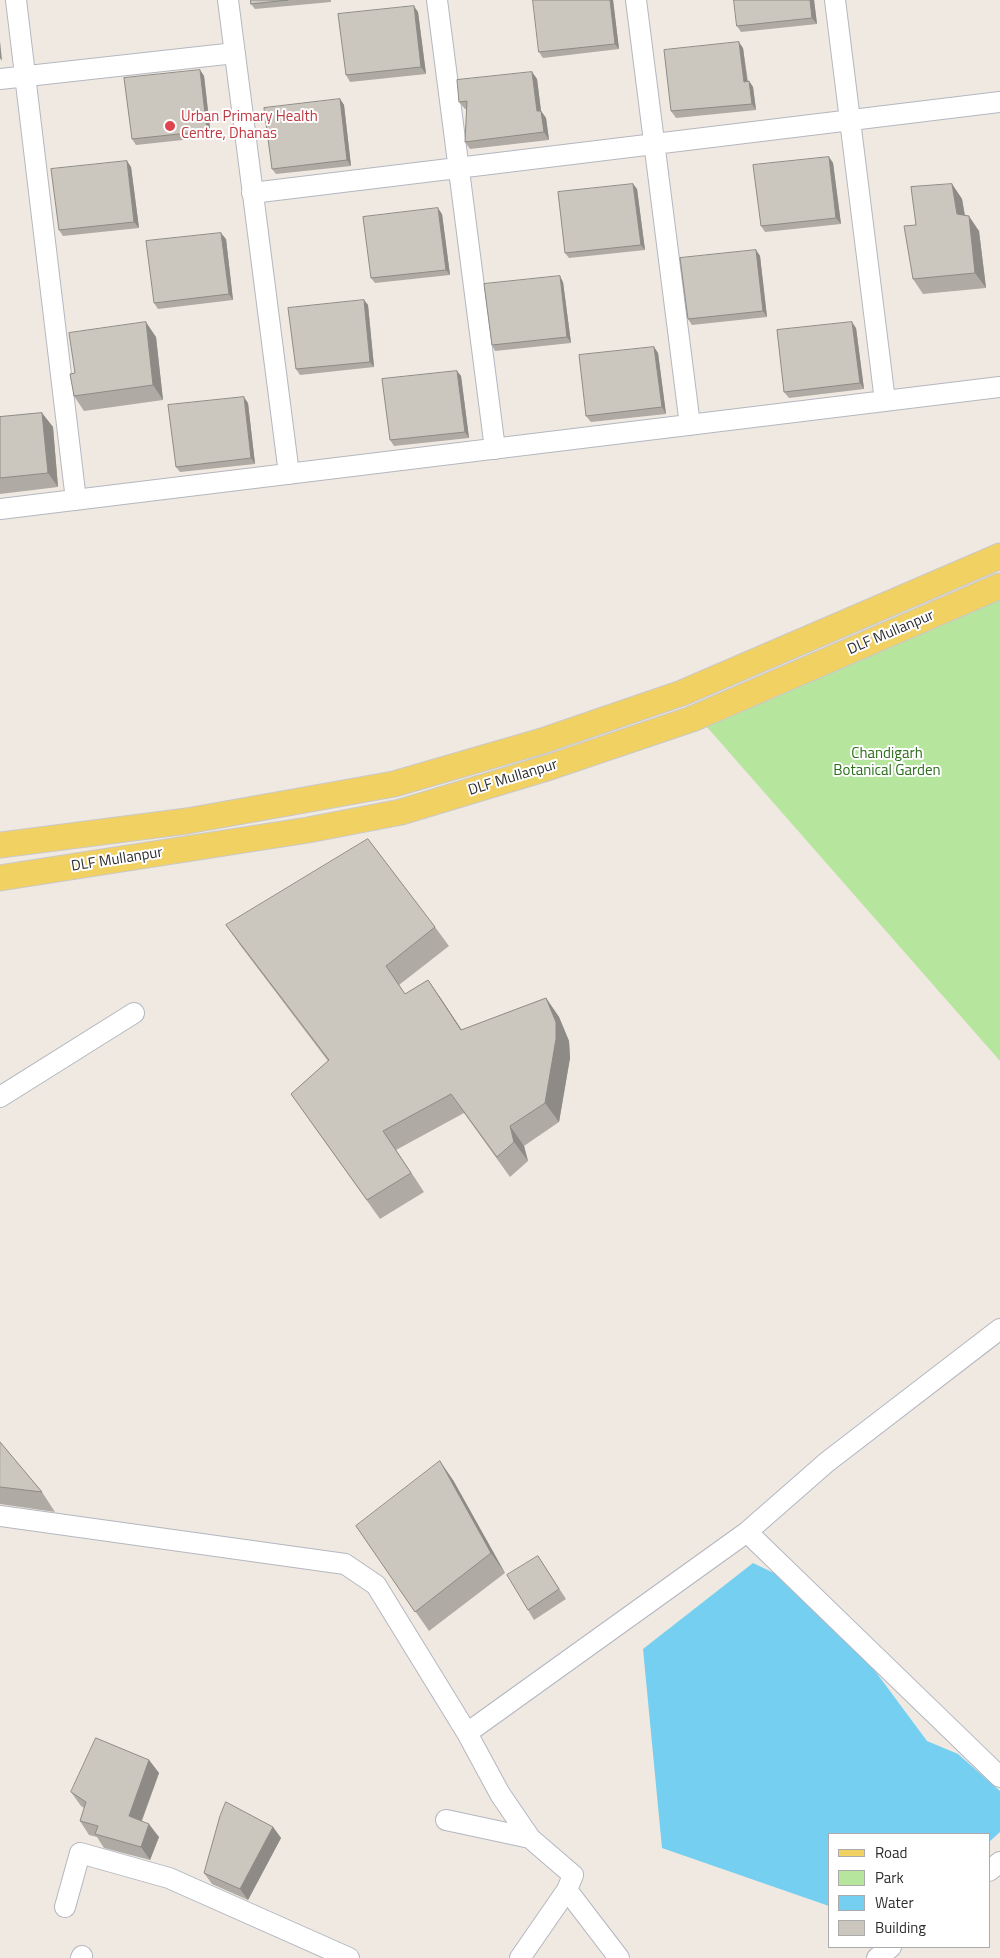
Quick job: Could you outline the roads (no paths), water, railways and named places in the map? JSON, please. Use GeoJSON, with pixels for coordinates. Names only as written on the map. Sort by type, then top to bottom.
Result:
{"type":"FeatureCollection","features":[{"type":"Feature","properties":{"kind":"main road","name":"DLF Mullanpur"},"geometry":{"type":"LineString","coordinates":[[0,845],[187,821],[394,784],[542,740],[682,693],[1000,556]]}},
{"type":"Feature","properties":{"kind":"main road","name":"DLF Mullanpur"},"geometry":{"type":"LineString","coordinates":[[0,878],[298,831],[401,812],[550,767],[692,719],[1000,586]]}},
{"type":"Feature","properties":{"kind":"street"},"geometry":{"type":"LineString","coordinates":[[16,0],[76,500]]}},
{"type":"Feature","properties":{"kind":"street"},"geometry":{"type":"LineString","coordinates":[[228,0],[289,474]]}},
{"type":"Feature","properties":{"kind":"street"},"geometry":{"type":"LineString","coordinates":[[437,0],[495,449]]}},
{"type":"Feature","properties":{"kind":"street"},"geometry":{"type":"LineString","coordinates":[[636,0],[690,425]]}},
{"type":"Feature","properties":{"kind":"street"},"geometry":{"type":"LineString","coordinates":[[835,0],[885,401]]}},
{"type":"Feature","properties":{"kind":"street"},"geometry":{"type":"LineString","coordinates":[[0,79],[234,53]]}},
{"type":"Feature","properties":{"kind":"street"},"geometry":{"type":"LineString","coordinates":[[252,193],[1000,102]]}},
{"type":"Feature","properties":{"kind":"street"},"geometry":{"type":"LineString","coordinates":[[0,509],[1000,387]]}},
{"type":"Feature","properties":{"kind":"street"},"geometry":{"type":"LineString","coordinates":[[0,1097],[134,1013]]}},
{"type":"Feature","properties":{"kind":"street"},"geometry":{"type":"LineString","coordinates":[[467,1733],[748,1532],[827,1462],[1000,1329]]}},
{"type":"Feature","properties":{"kind":"street"},"geometry":{"type":"LineString","coordinates":[[0,1516],[345,1564],[376,1585],[467,1733],[500,1794],[530,1838],[570,1882],[619,1958]]}},
{"type":"Feature","properties":{"kind":"street"},"geometry":{"type":"LineString","coordinates":[[748,1532],[1000,1777]]}},
{"type":"Feature","properties":{"kind":"street"},"geometry":{"type":"LineString","coordinates":[[446,1820],[530,1838]]}},
{"type":"Feature","properties":{"kind":"street"},"geometry":{"type":"LineString","coordinates":[[65,1907],[80,1853],[169,1878],[349,1958]]}},
{"type":"Feature","properties":{"kind":"street"},"geometry":{"type":"LineString","coordinates":[[990,1870],[1000,1862]]}},
{"type":"Feature","properties":{"kind":"street"},"geometry":{"type":"LineString","coordinates":[[520,1958],[570,1882]]}},
{"type":"Feature","properties":{"kind":"street"},"geometry":{"type":"LineString","coordinates":[[876,1958],[890,1948]]}},
{"type":"Feature","properties":{"kind":"water"},"geometry":{"type":"Polygon","coordinates":[[[753,1563],[818,1594],[927,1741],[958,1754],[1000,1791],[1000,1832],[990,1841],[990,1833],[828,1833],[828,1906],[662,1848],[643,1649],[753,1563]]]}},
{"type":"Feature","properties":{"kind":"place","name":"Urban Primary Health Centre, Dhanas"},"geometry":{"type":"Point","coordinates":[170,126]}},
{"type":"Feature","properties":{"kind":"park label","name":"Chandigarh Botanical Garden"},"geometry":{"type":"Point","coordinates":[887,762]}}]}
